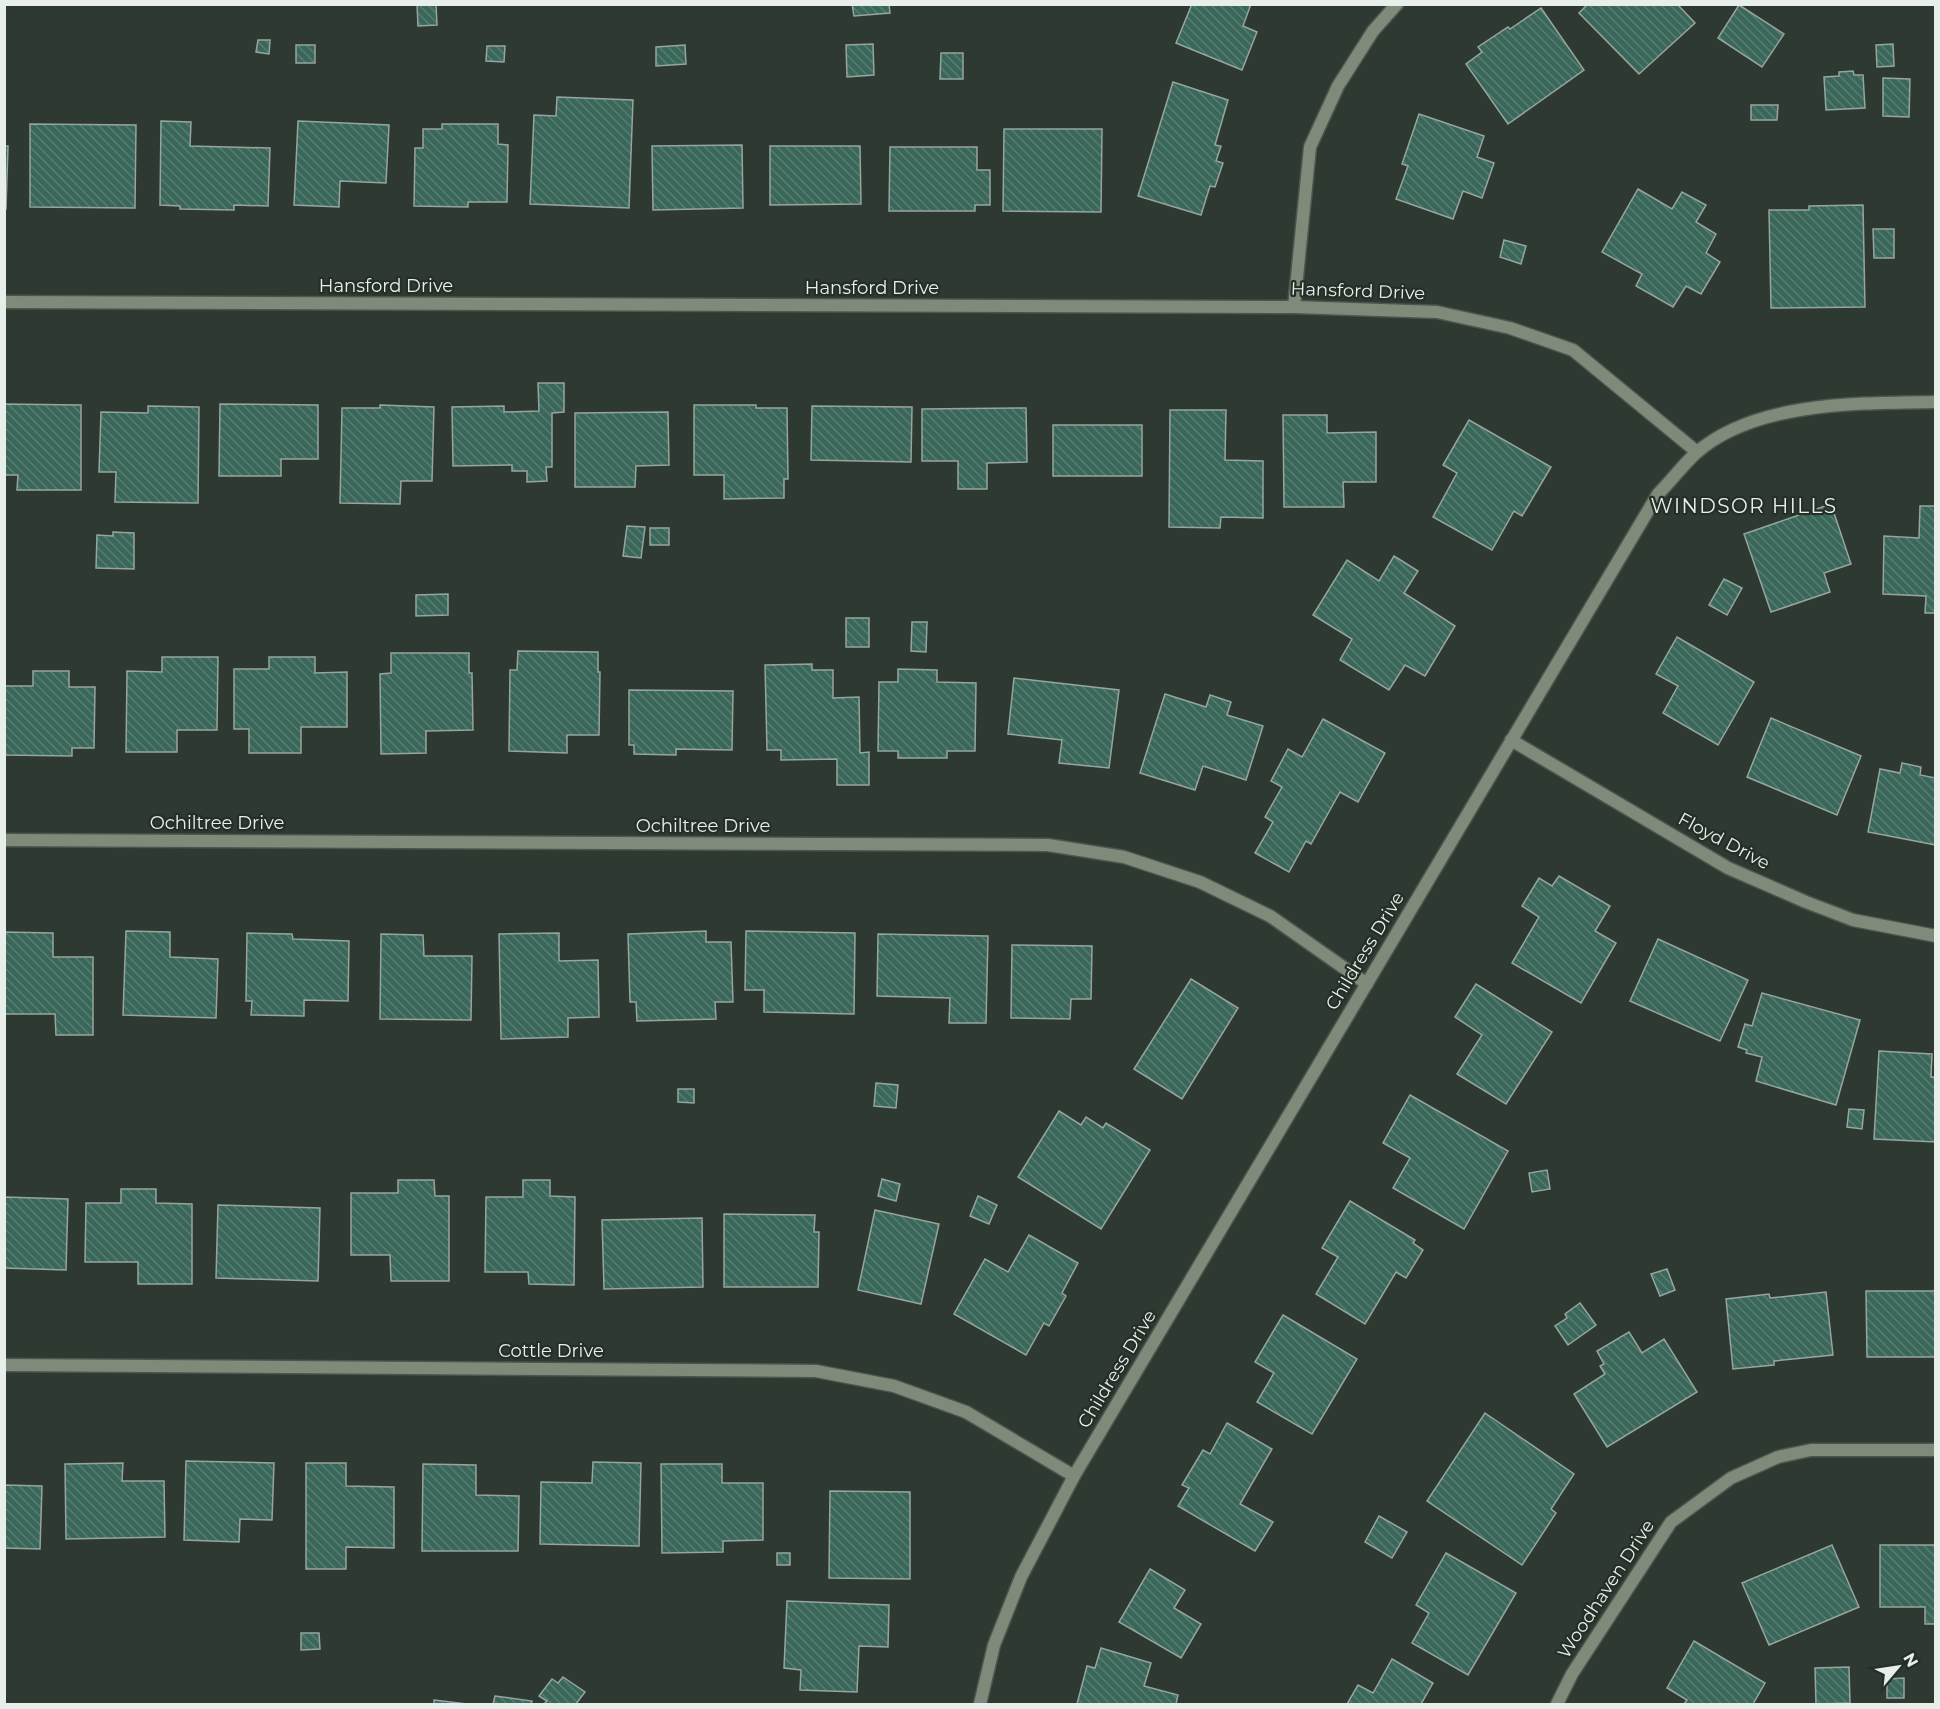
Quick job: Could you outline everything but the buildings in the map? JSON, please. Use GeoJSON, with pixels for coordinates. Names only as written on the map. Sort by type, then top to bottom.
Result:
{"type":"FeatureCollection","features":[{"type":"Feature","properties":{"kind":"street"},"geometry":{"type":"LineString","coordinates":[[1294,307],[1310,147],[1338,86],[1373,31],[1397,4]]}},
{"type":"Feature","properties":{"kind":"street","name":"Hansford Drive"},"geometry":{"type":"LineString","coordinates":[[4,302],[1294,307],[1437,312],[1510,328],[1573,350],[1697,452]]}},
{"type":"Feature","properties":{"kind":"street","name":"Childress Drive"},"geometry":{"type":"LineString","coordinates":[[980,1704],[994,1645],[1021,1576],[1074,1476],[1658,494],[1697,452],[1734,428],[1768,416],[1831,405],[1935,402]]}},
{"type":"Feature","properties":{"kind":"street","name":"Floyd Drive"},"geometry":{"type":"LineString","coordinates":[[1512,740],[1728,868],[1853,920],[1935,936]]}},
{"type":"Feature","properties":{"kind":"street","name":"Ochiltree Drive"},"geometry":{"type":"LineString","coordinates":[[4,840],[1048,845],[1124,857],[1200,882],[1270,916],[1367,984]]}},
{"type":"Feature","properties":{"kind":"street","name":"Cottle Drive"},"geometry":{"type":"LineString","coordinates":[[4,1365],[816,1371],[894,1386],[966,1412],[1074,1476]]}},
{"type":"Feature","properties":{"kind":"street","name":"Woodhaven Drive"},"geometry":{"type":"LineString","coordinates":[[1557,1704],[1572,1674],[1671,1522],[1731,1478],[1778,1457],[1811,1450],[1935,1450]]}},
{"type":"Feature","properties":{"kind":"district","name":"WINDSOR HILLS"},"geometry":{"type":"Point","coordinates":[1744,506]}}]}
